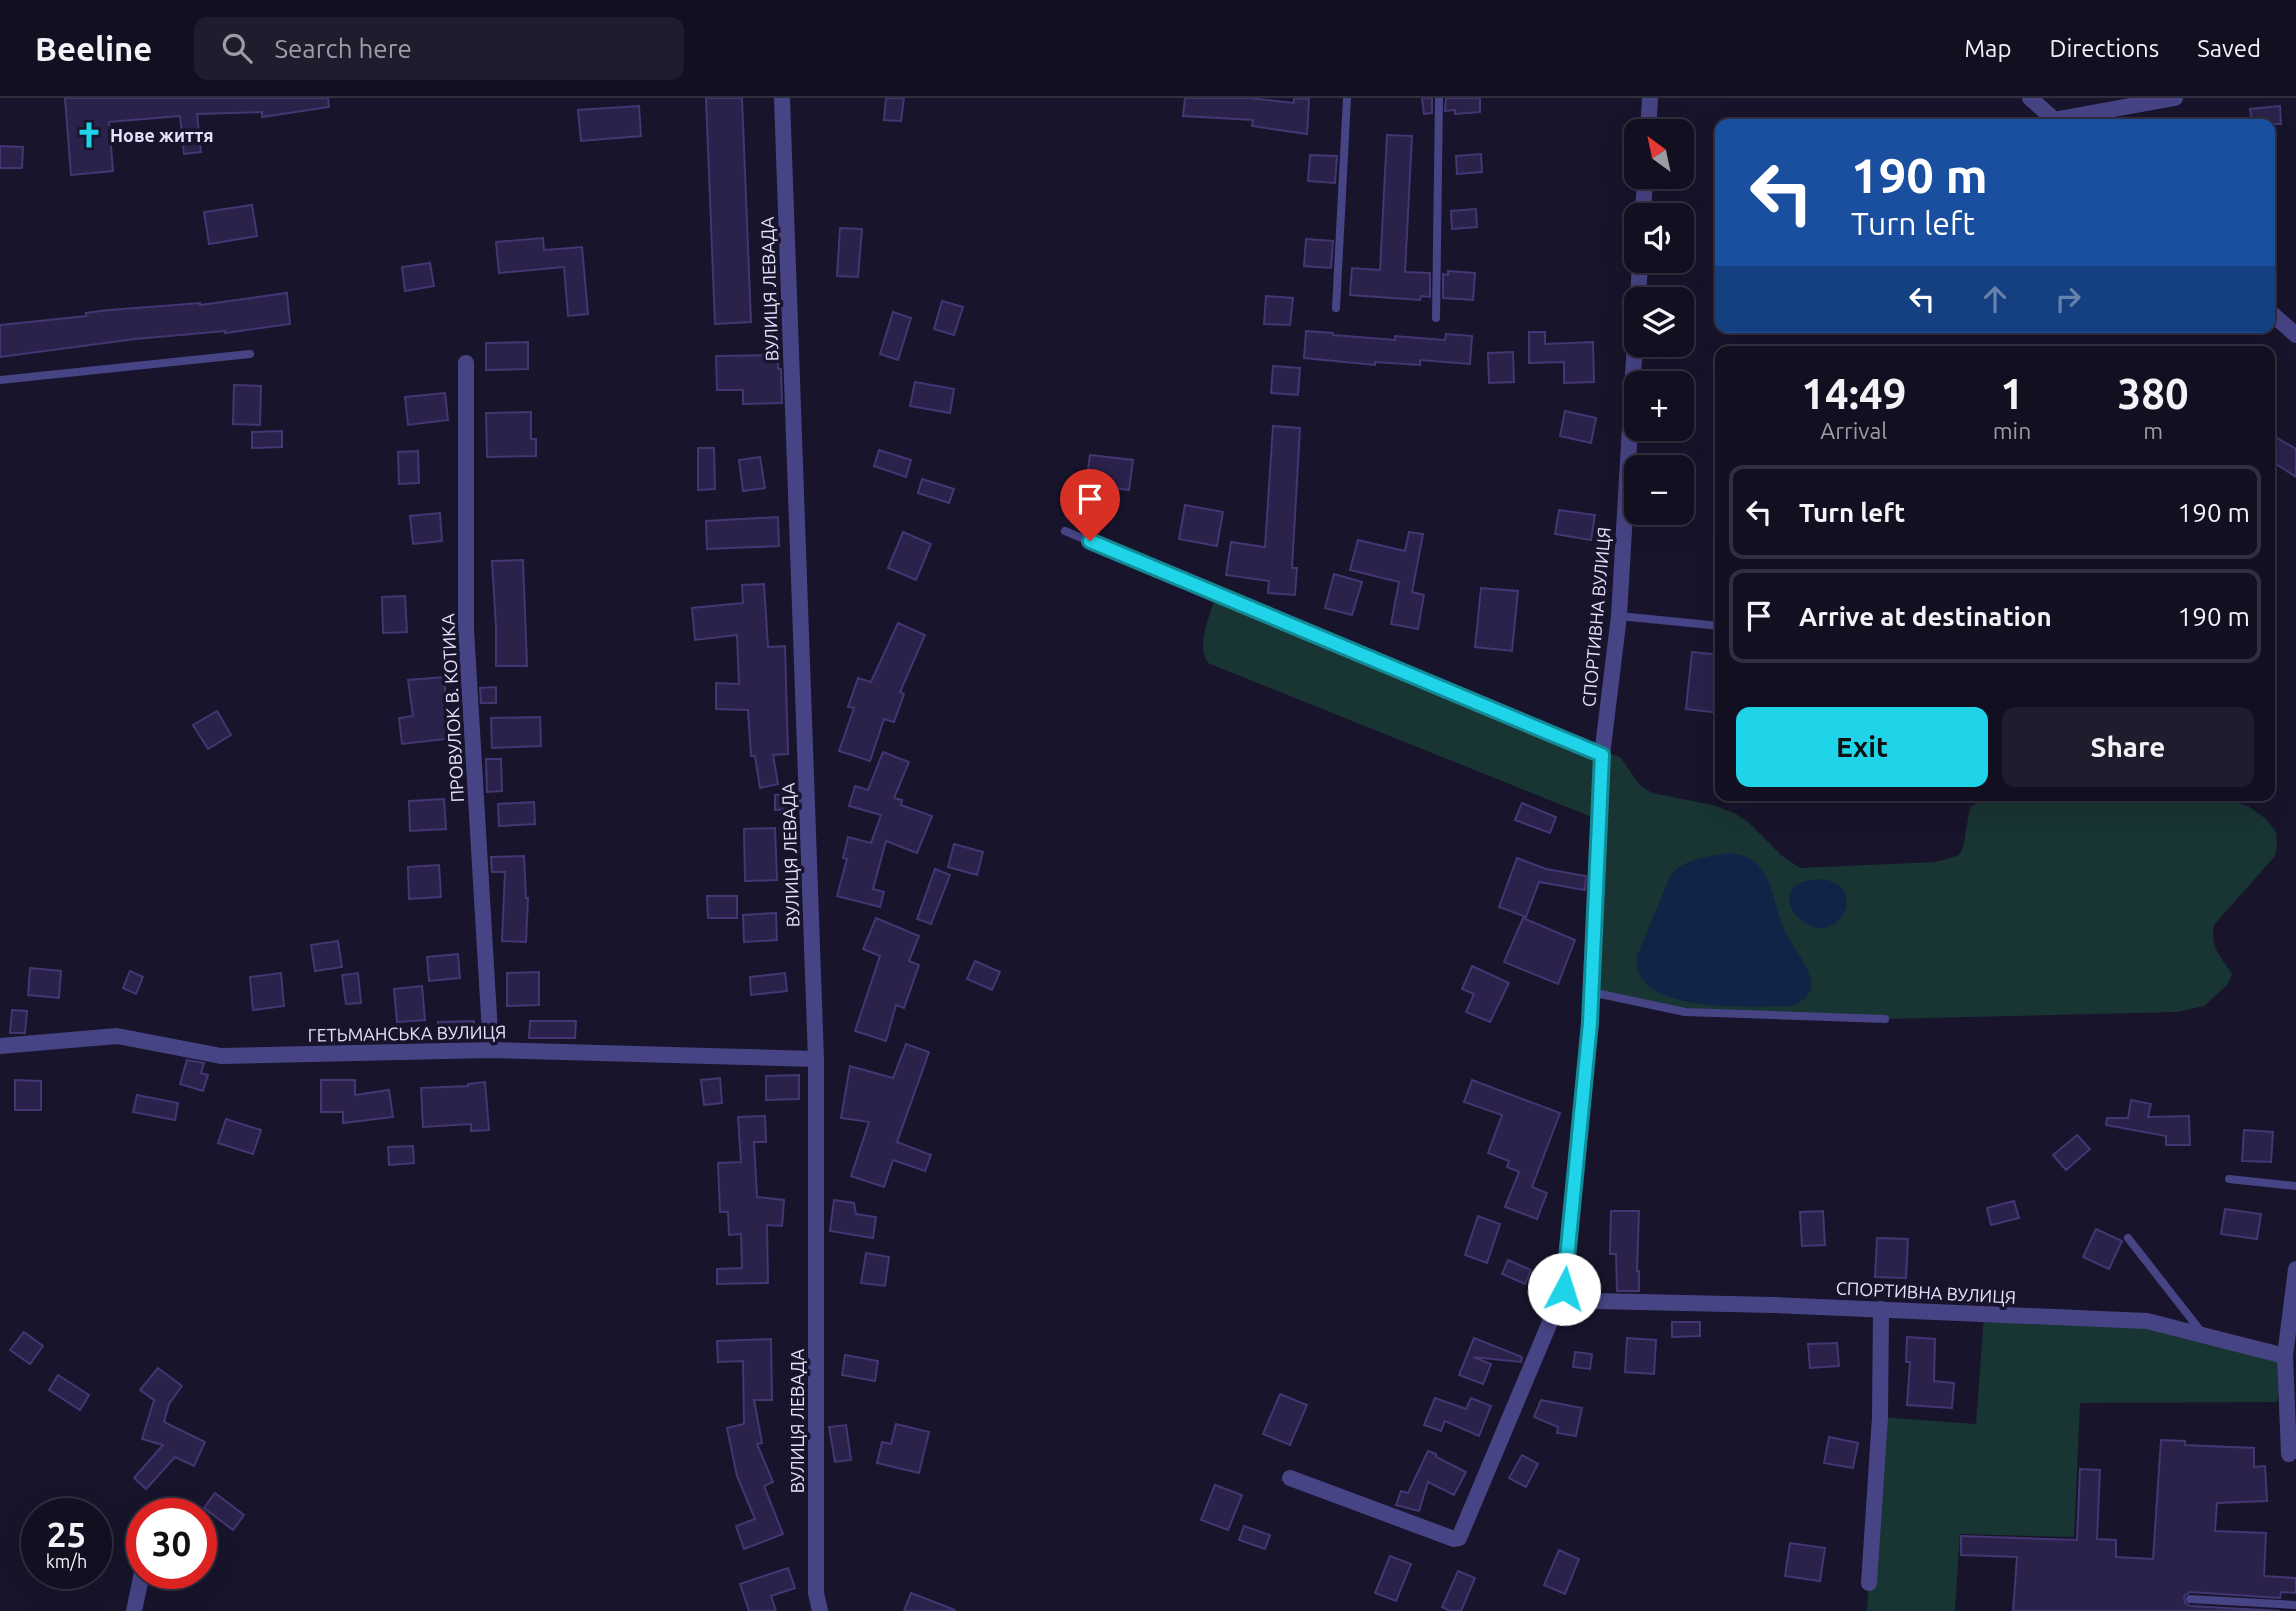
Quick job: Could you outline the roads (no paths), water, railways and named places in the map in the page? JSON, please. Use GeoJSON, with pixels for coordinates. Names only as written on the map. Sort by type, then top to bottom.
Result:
{"type":"FeatureCollection","features":[{"type":"Feature","properties":{"kind":"street","name":"ВУЛИЦЯ ЛЕВАДА"},"geometry":{"type":"LineString","coordinates":[[782,98],[817,1059],[816,1593],[820,1611]]}},
{"type":"Feature","properties":{"kind":"street"},"geometry":{"type":"LineString","coordinates":[[1649,119],[1650,98]]}},
{"type":"Feature","properties":{"kind":"street"},"geometry":{"type":"LineString","coordinates":[[2030,98],[2053,119]]}},
{"type":"Feature","properties":{"kind":"street"},"geometry":{"type":"LineString","coordinates":[[2071,119],[2175,98]]}},
{"type":"Feature","properties":{"kind":"street"},"geometry":{"type":"LineString","coordinates":[[2275,316],[2296,335]]}},
{"type":"Feature","properties":{"kind":"street","name":"СПОРТИВНА ВУЛИЦЯ"},"geometry":{"type":"LineString","coordinates":[[1290,1478],[1454,1539],[1459,1538],[1564,1289],[1590,1023],[1602,755],[1619,616],[1634,357]]}},
{"type":"Feature","properties":{"kind":"street","name":"ПРОВУЛОК В. КОТИКА"},"geometry":{"type":"LineString","coordinates":[[466,363],[467,630],[491,1050]]}},
{"type":"Feature","properties":{"kind":"street","name":"ГЕТЬМАНСЬКА ВУЛИЦЯ"},"geometry":{"type":"LineString","coordinates":[[0,1046],[117,1036],[221,1056],[491,1050],[817,1059]]}},
{"type":"Feature","properties":{"kind":"street"},"geometry":{"type":"LineString","coordinates":[[2289,1454],[2285,1356],[2296,1269]]}},
{"type":"Feature","properties":{"kind":"street","name":"СПОРТИВНА ВУЛИЦЯ"},"geometry":{"type":"LineString","coordinates":[[1564,1289],[1595,1301],[1881,1309],[2147,1321],[2285,1356]]}},
{"type":"Feature","properties":{"kind":"street"},"geometry":{"type":"LineString","coordinates":[[1869,1583],[1880,1417],[1881,1309]]}},
{"type":"Feature","properties":{"kind":"street"},"geometry":{"type":"LineString","coordinates":[[134,1611],[139,1589]]}},
{"type":"Feature","properties":{"kind":"lane"},"geometry":{"type":"LineString","coordinates":[[1336,308],[1347,98]]}},
{"type":"Feature","properties":{"kind":"lane"},"geometry":{"type":"LineString","coordinates":[[1436,318],[1439,98]]}},
{"type":"Feature","properties":{"kind":"lane"},"geometry":{"type":"LineString","coordinates":[[0,380],[250,354]]}},
{"type":"Feature","properties":{"kind":"lane"},"geometry":{"type":"LineString","coordinates":[[1065,531],[1602,755]]}},
{"type":"Feature","properties":{"kind":"lane"},"geometry":{"type":"LineString","coordinates":[[1619,616],[1715,626]]}},
{"type":"Feature","properties":{"kind":"lane"},"geometry":{"type":"LineString","coordinates":[[1591,992],[1685,1012],[1885,1019]]}},
{"type":"Feature","properties":{"kind":"lane"},"geometry":{"type":"LineString","coordinates":[[2229,1179],[2296,1186]]}},
{"type":"Feature","properties":{"kind":"lane"},"geometry":{"type":"LineString","coordinates":[[2128,1238],[2205,1336]]}},
{"type":"Feature","properties":{"kind":"lane"},"geometry":{"type":"LineString","coordinates":[[2190,1599],[2296,1605]]}},
{"type":"Feature","properties":{"kind":"water"},"geometry":{"type":"Polygon","coordinates":[[[1729,853],[1745,856],[1763,872],[1785,932],[1809,973],[1809,993],[1793,1006],[1698,1004],[1673,998],[1653,989],[1640,975],[1637,956],[1671,874],[1691,861],[1729,853]]]}},
{"type":"Feature","properties":{"kind":"water"},"geometry":{"type":"Polygon","coordinates":[[[1821,879],[1837,884],[1845,893],[1847,903],[1844,914],[1836,923],[1826,928],[1813,927],[1800,919],[1789,899],[1798,884],[1821,879]]]}},
{"type":"Feature","properties":{"kind":"place","name":"Нове життя"},"geometry":{"type":"Point","coordinates":[89,135]}}]}
